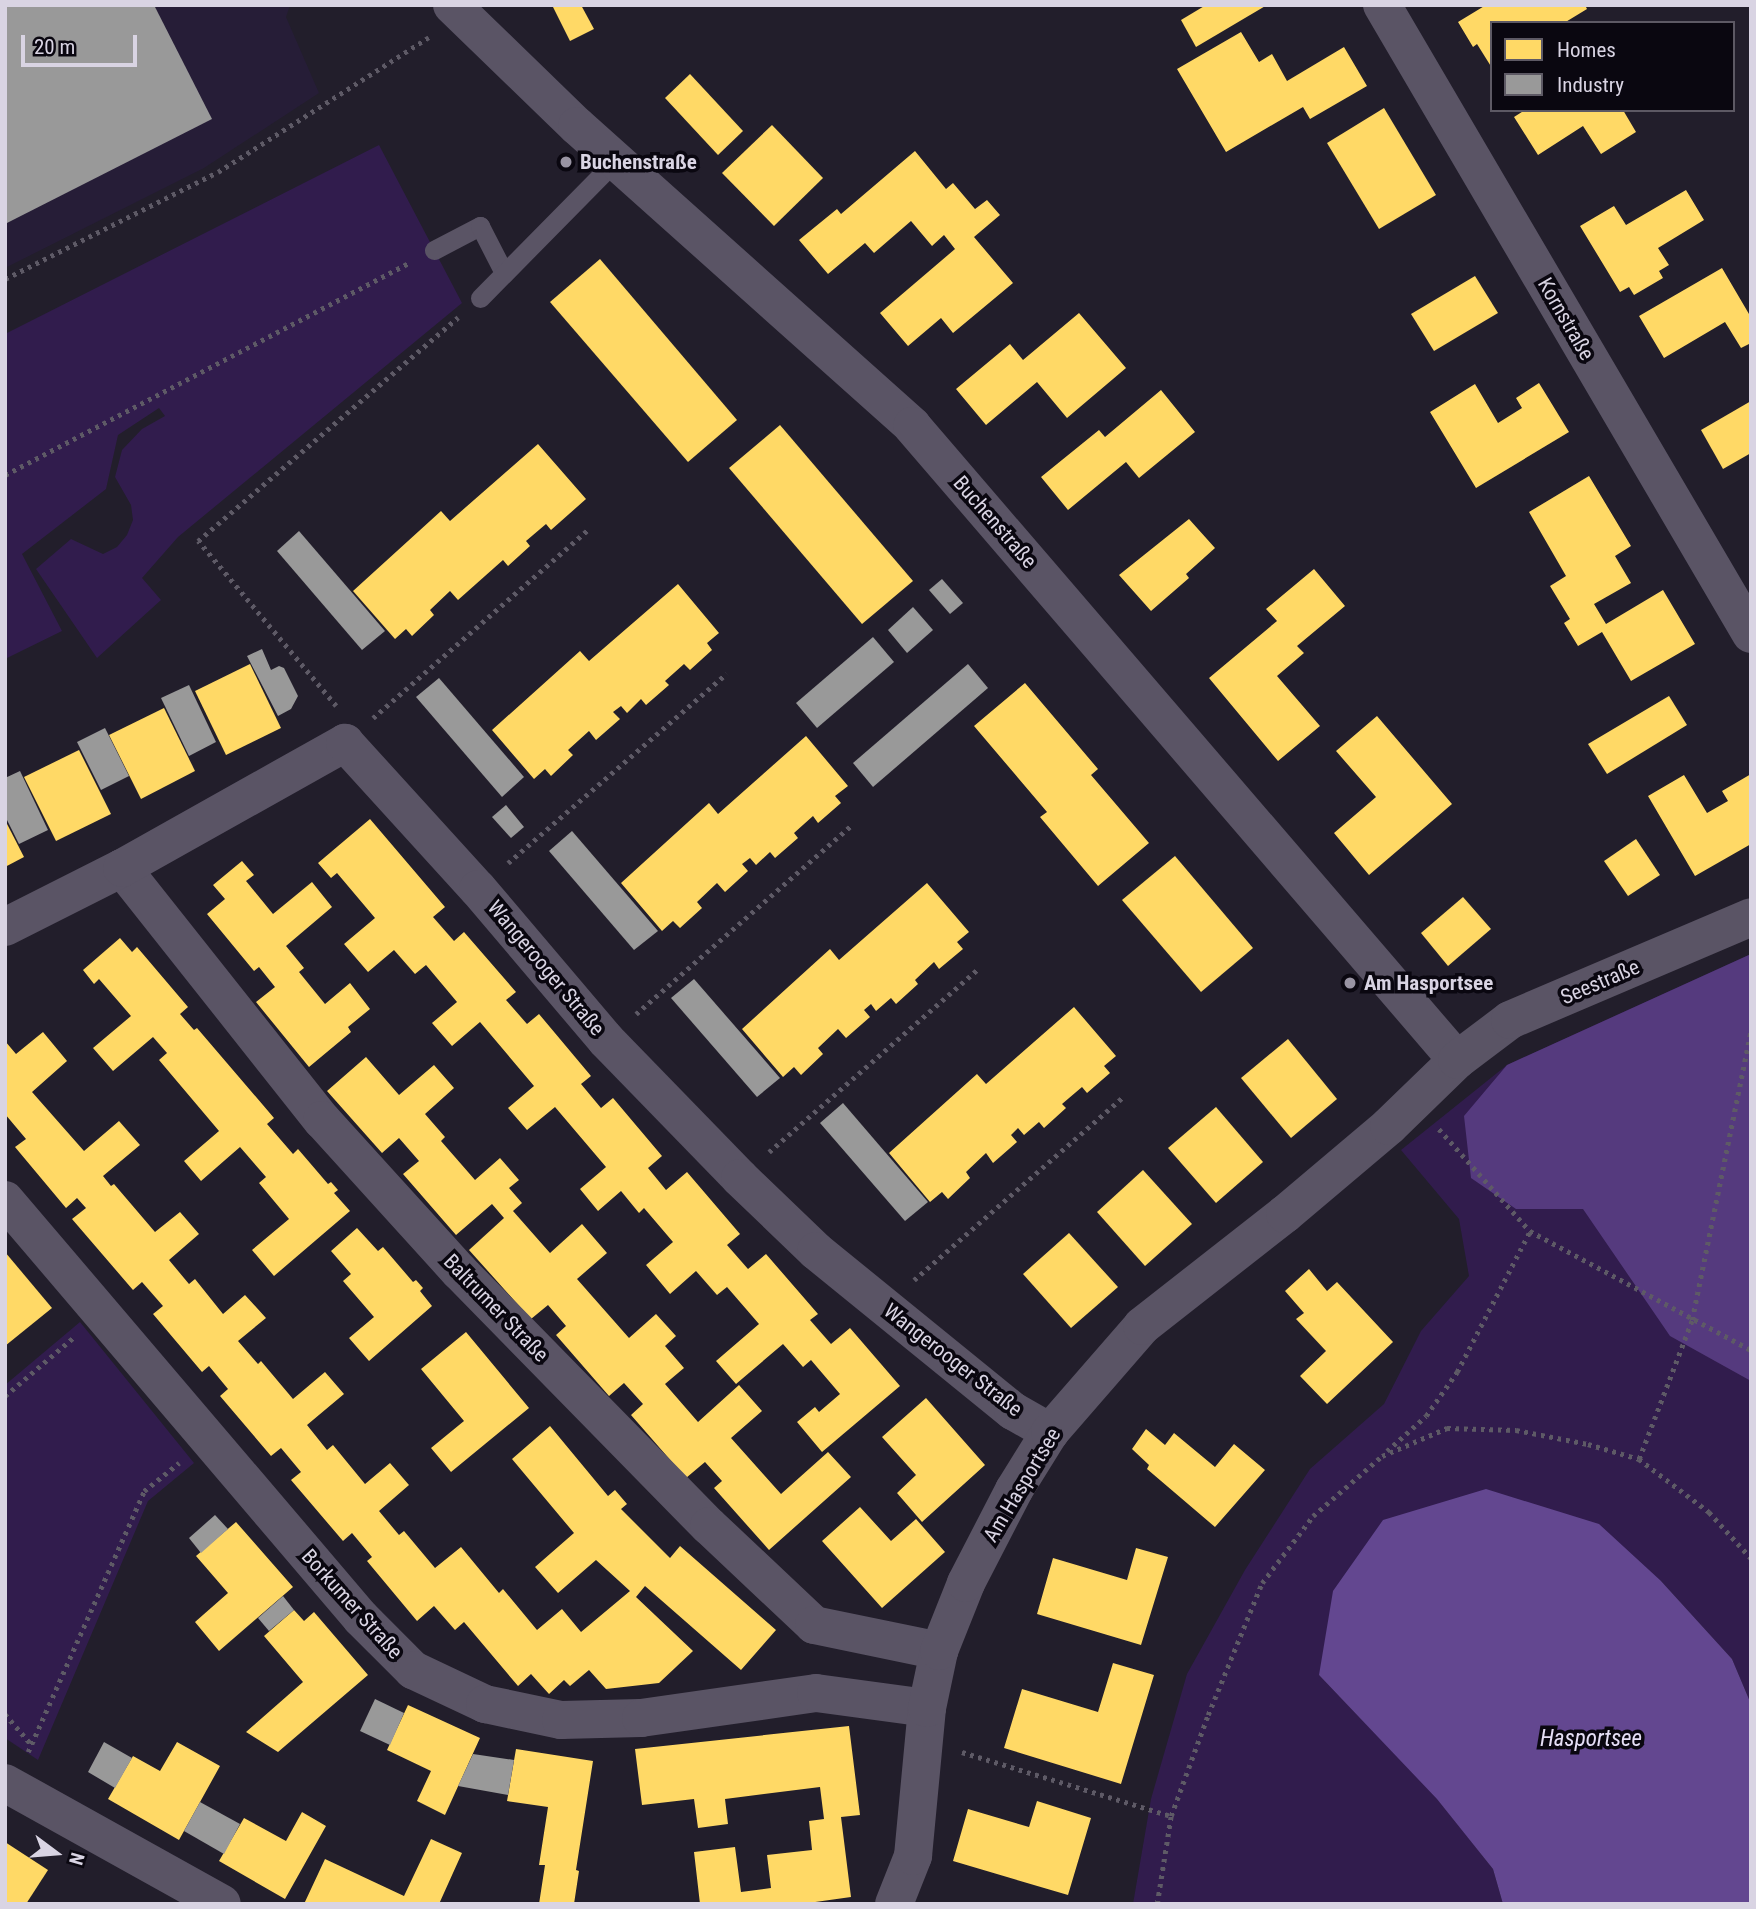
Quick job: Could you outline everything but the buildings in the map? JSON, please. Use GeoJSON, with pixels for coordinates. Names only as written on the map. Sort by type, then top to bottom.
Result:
{"type":"FeatureCollection","features":[{"type":"Feature","properties":{"kind":"street","name":"Kornstraße"},"geometry":{"type":"LineString","coordinates":[[1382,5],[1751,634]]}},
{"type":"Feature","properties":{"kind":"street","name":"Buchenstraße"},"geometry":{"type":"LineString","coordinates":[[458,10],[616,160],[912,426],[1457,1060]]}},
{"type":"Feature","properties":{"kind":"street"},"geometry":{"type":"LineString","coordinates":[[5,927],[122,868],[345,743]]}},
{"type":"Feature","properties":{"kind":"street","name":"Wangerooger Straße"},"geometry":{"type":"LineString","coordinates":[[345,743],[478,889],[606,1040],[740,1178],[816,1251],[1013,1411],[1050,1432]]}},
{"type":"Feature","properties":{"kind":"street","name":"Baltrumer Straße"},"geometry":{"type":"LineString","coordinates":[[122,868],[322,1120],[459,1271],[709,1526],[814,1625],[939,1651]]}},
{"type":"Feature","properties":{"kind":"street","name":"Seestraße"},"geometry":{"type":"LineString","coordinates":[[1457,1060],[1510,1020],[1751,917]]}},
{"type":"Feature","properties":{"kind":"street","name":"Am Hasportsee"},"geometry":{"type":"LineString","coordinates":[[894,1904],[913,1856],[926,1724],[939,1651],[966,1583],[1014,1490],[1050,1432],[1142,1326],[1285,1214],[1416,1100],[1457,1060]]}},
{"type":"Feature","properties":{"kind":"street","name":"Borkumer Straße"},"geometry":{"type":"LineString","coordinates":[[5,1200],[361,1618],[413,1670],[485,1704],[561,1720],[641,1718],[816,1693],[926,1724]]}},
{"type":"Feature","properties":{"kind":"street"},"geometry":{"type":"LineString","coordinates":[[9,1785],[222,1904]]}},
{"type":"Feature","properties":{"kind":"lane"},"geometry":{"type":"LineString","coordinates":[[480,298],[616,160]]}},
{"type":"Feature","properties":{"kind":"lane"},"geometry":{"type":"LineString","coordinates":[[434,250],[480,226],[504,272]]}},
{"type":"Feature","properties":{"kind":"path"},"geometry":{"type":"LineString","coordinates":[[5,279],[218,172],[458,10]]}},
{"type":"Feature","properties":{"kind":"path"},"geometry":{"type":"LineString","coordinates":[[5,475],[434,250]]}},
{"type":"Feature","properties":{"kind":"path"},"geometry":{"type":"LineString","coordinates":[[480,298],[198,541],[336,705],[345,743],[590,528]]}},
{"type":"Feature","properties":{"kind":"path"},"geometry":{"type":"LineString","coordinates":[[478,889],[726,674]]}},
{"type":"Feature","properties":{"kind":"path"},"geometry":{"type":"LineString","coordinates":[[606,1040],[853,824]]}},
{"type":"Feature","properties":{"kind":"path"},"geometry":{"type":"LineString","coordinates":[[740,1178],[977,970]]}},
{"type":"Feature","properties":{"kind":"path"},"geometry":{"type":"LineString","coordinates":[[1639,1459],[1692,1320],[1751,1030]]}},
{"type":"Feature","properties":{"kind":"path"},"geometry":{"type":"LineString","coordinates":[[884,1306],[1122,1098]]}},
{"type":"Feature","properties":{"kind":"path"},"geometry":{"type":"LineString","coordinates":[[1416,1100],[1530,1231],[1751,1350]]}},
{"type":"Feature","properties":{"kind":"path"},"geometry":{"type":"LineString","coordinates":[[1157,1904],[1171,1816],[1208,1714],[1262,1583],[1313,1516],[1426,1416],[1457,1372],[1530,1231]]}},
{"type":"Feature","properties":{"kind":"path"},"geometry":{"type":"LineString","coordinates":[[5,1396],[103,1313]]}},
{"type":"Feature","properties":{"kind":"path"},"geometry":{"type":"LineString","coordinates":[[1382,1456],[1447,1428],[1516,1430],[1588,1444],[1639,1459],[1709,1512],[1751,1558]]}},
{"type":"Feature","properties":{"kind":"path"},"geometry":{"type":"LineString","coordinates":[[9,1785],[31,1744],[144,1490],[209,1438]]}},
{"type":"Feature","properties":{"kind":"path"},"geometry":{"type":"LineString","coordinates":[[5,1714],[31,1744]]}},
{"type":"Feature","properties":{"kind":"path"},"geometry":{"type":"LineString","coordinates":[[926,1724],[1171,1816]]}},
{"type":"Feature","properties":{"kind":"shaded area"},"geometry":{"type":"Polygon","coordinates":[[[5,5],[290,5],[286,17],[319,93],[204,168],[5,268],[5,5]]]}},
{"type":"Feature","properties":{"kind":"shaded area"},"geometry":{"type":"Polygon","coordinates":[[[379,145],[462,303],[178,537],[142,578],[161,600],[97,658],[36,569],[71,539],[103,554],[117,547],[127,535],[133,520],[131,505],[115,477],[122,450],[142,429],[165,416],[159,408],[118,435],[106,489],[22,554],[62,631],[5,659],[5,334],[379,145]]]}},
{"type":"Feature","properties":{"kind":"shaded area"},"geometry":{"type":"Polygon","coordinates":[[[1751,954],[1751,1704],[1732,1659],[1661,1581],[1319,1675],[1437,1798],[1493,1869],[1503,1904],[1133,1904],[1151,1799],[1187,1674],[1245,1570],[1310,1469],[1384,1404],[1421,1331],[1469,1276],[1459,1219],[1401,1150],[1507,1065],[1751,954]]]}},
{"type":"Feature","properties":{"kind":"shaded area"},"geometry":{"type":"Polygon","coordinates":[[[1751,954],[1751,1381],[1670,1336],[1583,1209],[1516,1209],[1471,1178],[1464,1116],[1507,1065],[1751,954]]]}},
{"type":"Feature","properties":{"kind":"shaded area"},"geometry":{"type":"Polygon","coordinates":[[[80,1322],[194,1463],[148,1501],[38,1760],[5,1738],[5,1385],[80,1322]]]}},
{"type":"Feature","properties":{"kind":"water","name":"Hasportsee"},"geometry":{"type":"Polygon","coordinates":[[[1486,1489],[1599,1524],[1661,1581],[1732,1659],[1751,1704],[1751,1904],[1503,1904],[1493,1869],[1437,1799],[1319,1675],[1333,1591],[1383,1520],[1486,1489]]]}},
{"type":"Feature","properties":{"kind":"place","name":"Buchenstraße"},"geometry":{"type":"Point","coordinates":[566,162]}},
{"type":"Feature","properties":{"kind":"place","name":"Am Hasportsee"},"geometry":{"type":"Point","coordinates":[1350,983]}}]}
